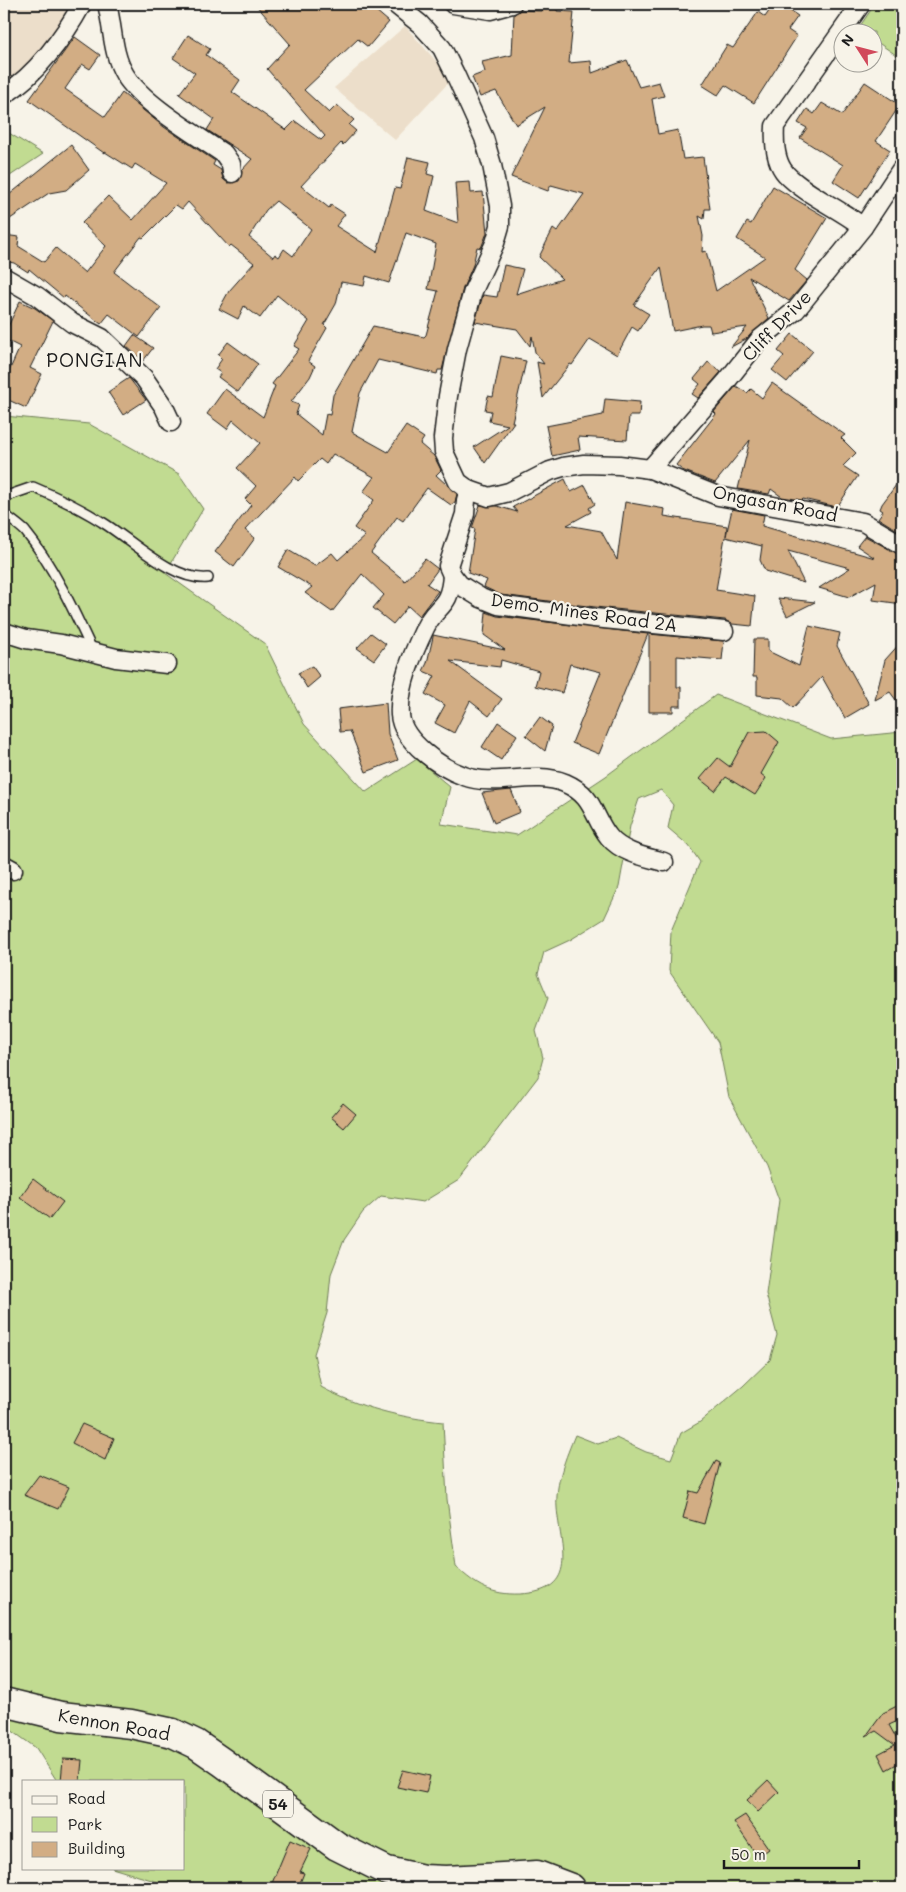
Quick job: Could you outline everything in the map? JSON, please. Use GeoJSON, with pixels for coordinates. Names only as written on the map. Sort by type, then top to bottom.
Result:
{"type":"FeatureCollection","features":[{"type":"Feature","properties":{"kind":"highway","name":"Kennon Road"},"geometry":{"type":"LineString","coordinates":[[4,1702],[61,1716],[132,1724],[174,1733],[196,1744],[222,1762],[337,1846],[387,1871],[446,1880],[537,1875],[571,1888]]}},
{"type":"Feature","properties":{"kind":"street"},"geometry":{"type":"LineString","coordinates":[[4,94],[36,67],[59,39],[82,4]]}},
{"type":"Feature","properties":{"kind":"street"},"geometry":{"type":"LineString","coordinates":[[107,4],[114,47],[124,74],[144,96],[224,154],[231,164],[232,173]]}},
{"type":"Feature","properties":{"kind":"street"},"geometry":{"type":"LineString","coordinates":[[394,4],[420,24],[442,48],[451,65],[484,138],[492,165],[500,206],[500,226],[496,243],[473,291],[457,349],[443,438],[444,452],[450,468],[458,482],[470,490],[461,528],[448,560],[448,566],[452,575],[446,600],[426,626],[410,665],[402,696],[400,716],[405,730],[415,744],[435,761],[473,779],[548,778],[564,783],[587,796],[610,837],[619,845],[632,852],[664,862]]}},
{"type":"Feature","properties":{"kind":"street"},"geometry":{"type":"LineString","coordinates":[[453,4],[490,10],[512,4]]}},
{"type":"Feature","properties":{"kind":"street"},"geometry":{"type":"LineString","coordinates":[[861,4],[775,126],[774,142],[778,160],[786,174],[863,227]]}},
{"type":"Feature","properties":{"kind":"street","name":"Cliff Drive"},"geometry":{"type":"LineString","coordinates":[[650,469],[726,382],[760,338],[796,310],[863,227],[896,190],[902,168]]}},
{"type":"Feature","properties":{"kind":"street"},"geometry":{"type":"LineString","coordinates":[[4,277],[37,296],[72,324],[102,338],[144,378],[164,406],[171,422]]}},
{"type":"Feature","properties":{"kind":"street","name":"Ongasan Road"},"geometry":{"type":"LineString","coordinates":[[470,490],[489,497],[509,492],[550,471],[584,464],[619,465],[650,469],[718,496],[863,522],[902,545]]}},
{"type":"Feature","properties":{"kind":"street","name":"Demo. Mines Road 2A"},"geometry":{"type":"LineString","coordinates":[[452,575],[460,585],[481,598],[498,605],[594,618],[724,631]]}},
{"type":"Feature","properties":{"kind":"street"},"geometry":{"type":"LineString","coordinates":[[4,632],[26,639],[61,644],[116,658],[167,664]]}},
{"type":"Feature","properties":{"kind":"lane"},"geometry":{"type":"LineString","coordinates":[[4,497],[33,487],[61,498],[103,522],[170,568],[195,579],[208,578]]}},
{"type":"Feature","properties":{"kind":"lane"},"geometry":{"type":"LineString","coordinates":[[4,514],[24,530],[43,559],[74,610],[93,652]]}},
{"type":"Feature","properties":{"kind":"shaded area"},"geometry":{"type":"Polygon","coordinates":[[[4,4],[73,4],[44,48],[4,88],[4,4]]]}},
{"type":"Feature","properties":{"kind":"shaded area"},"geometry":{"type":"Polygon","coordinates":[[[405,26],[452,79],[395,140],[334,88],[405,26]]]}},
{"type":"Feature","properties":{"kind":"green space"},"geometry":{"type":"Polygon","coordinates":[[[875,4],[902,4],[902,59],[884,47],[884,22],[863,22],[875,4]]]}},
{"type":"Feature","properties":{"kind":"green space"},"geometry":{"type":"Polygon","coordinates":[[[4,130],[43,154],[4,180],[4,130]]]}},
{"type":"Feature","properties":{"kind":"green space"},"geometry":{"type":"Polygon","coordinates":[[[4,416],[89,424],[179,474],[203,509],[165,573],[265,644],[304,724],[366,792],[417,759],[450,787],[441,824],[517,835],[606,776],[716,695],[831,739],[902,732],[902,1888],[178,1888],[119,1870],[185,1870],[185,1780],[56,1780],[36,1748],[4,1725],[4,416]],[[661,790],[639,799],[630,826],[619,887],[604,919],[570,940],[544,952],[538,974],[548,998],[536,1031],[543,1058],[538,1077],[459,1180],[423,1202],[381,1196],[363,1212],[344,1240],[331,1274],[327,1313],[314,1354],[321,1387],[365,1406],[412,1418],[443,1422],[447,1499],[456,1567],[478,1584],[501,1593],[520,1594],[539,1591],[552,1585],[559,1576],[563,1552],[557,1508],[558,1489],[562,1470],[575,1435],[598,1444],[616,1438],[646,1452],[671,1459],[681,1433],[700,1422],[743,1386],[770,1360],[777,1335],[766,1294],[779,1200],[767,1167],[729,1097],[718,1042],[669,971],[671,931],[700,862],[689,846],[668,828],[673,805],[661,790]]]}},
{"type":"Feature","properties":{"kind":"building"},"geometry":{"type":"Polygon","coordinates":[[[255,4],[368,4],[389,22],[368,47],[358,39],[304,90],[329,113],[337,105],[354,120],[349,125],[356,131],[343,145],[341,143],[301,186],[329,208],[331,205],[345,214],[336,226],[377,252],[395,188],[400,189],[408,157],[430,162],[427,174],[434,176],[426,211],[458,223],[455,183],[470,182],[471,193],[483,192],[487,233],[481,248],[477,247],[473,265],[463,288],[442,370],[438,370],[437,374],[378,360],[360,393],[352,432],[388,452],[406,426],[424,438],[420,444],[434,456],[441,470],[436,475],[457,494],[455,502],[451,505],[427,488],[403,521],[397,517],[371,553],[405,581],[425,559],[438,569],[427,584],[438,591],[419,616],[408,606],[393,624],[373,608],[384,595],[362,574],[332,612],[305,593],[312,587],[278,567],[288,550],[315,566],[332,553],[338,560],[365,536],[354,528],[374,500],[363,492],[374,477],[333,454],[326,464],[320,459],[298,481],[295,477],[245,530],[255,538],[234,567],[215,552],[251,505],[245,499],[256,486],[237,468],[260,443],[233,420],[227,429],[207,414],[225,389],[263,417],[275,386],[272,384],[299,349],[294,346],[309,321],[277,295],[260,318],[244,306],[238,319],[219,309],[229,291],[254,263],[231,245],[229,247],[188,202],[182,209],[176,205],[143,238],[141,237],[114,272],[161,308],[139,337],[109,314],[101,324],[65,296],[64,298],[29,269],[28,272],[14,263],[4,261],[4,235],[19,237],[18,246],[44,262],[56,248],[85,273],[106,246],[82,223],[108,196],[133,220],[166,183],[135,164],[132,169],[104,153],[29,100],[75,37],[100,55],[90,69],[82,64],[65,89],[105,117],[122,93],[164,127],[215,161],[213,165],[221,170],[223,179],[228,183],[239,181],[242,170],[252,159],[207,130],[214,119],[179,94],[195,73],[173,58],[188,35],[210,49],[206,55],[240,80],[232,92],[286,130],[295,121],[321,140],[325,136],[267,69],[290,44],[255,4]],[[276,201],[266,210],[249,237],[273,257],[275,254],[279,257],[284,249],[293,256],[311,229],[276,201]],[[406,233],[389,283],[366,276],[364,286],[341,282],[336,304],[324,325],[327,328],[308,361],[315,366],[310,377],[291,402],[299,405],[296,414],[322,435],[326,414],[330,415],[333,395],[373,326],[424,337],[426,335],[438,291],[428,289],[436,244],[406,233]]]}},
{"type":"Feature","properties":{"kind":"building"},"geometry":{"type":"Polygon","coordinates":[[[543,4],[557,4],[557,11],[574,12],[569,63],[591,61],[592,73],[627,60],[639,87],[659,82],[664,96],[652,99],[658,134],[678,130],[683,159],[703,157],[710,209],[705,209],[704,219],[699,216],[703,236],[702,252],[706,251],[716,291],[765,257],[737,239],[747,222],[751,224],[773,186],[827,218],[795,270],[807,280],[789,301],[749,277],[769,318],[746,339],[731,347],[747,327],[711,332],[709,325],[702,325],[673,331],[661,267],[634,305],[649,314],[638,331],[632,327],[617,355],[590,339],[572,365],[570,364],[543,398],[537,362],[544,364],[535,352],[532,336],[530,346],[517,329],[475,322],[483,295],[497,297],[504,265],[523,269],[516,294],[562,279],[539,257],[553,229],[557,232],[584,194],[551,185],[548,191],[511,177],[545,107],[516,125],[496,91],[480,97],[472,77],[485,72],[482,62],[512,55],[514,14],[520,10],[542,11],[543,4]]]}},
{"type":"Feature","properties":{"kind":"building"},"geometry":{"type":"Polygon","coordinates":[[[774,4],[780,4],[798,16],[788,30],[797,36],[754,103],[725,85],[718,95],[702,85],[727,45],[733,48],[758,12],[765,17],[774,4]]]}},
{"type":"Feature","properties":{"kind":"building"},"geometry":{"type":"Polygon","coordinates":[[[865,82],[900,105],[876,141],[890,150],[859,198],[833,181],[843,165],[800,138],[807,128],[798,123],[807,109],[814,114],[822,103],[842,115],[865,82]]]}},
{"type":"Feature","properties":{"kind":"building"},"geometry":{"type":"Polygon","coordinates":[[[71,145],[89,170],[66,190],[49,193],[4,223],[4,199],[71,145]]]}},
{"type":"Feature","properties":{"kind":"building"},"geometry":{"type":"Polygon","coordinates":[[[20,301],[35,308],[53,321],[30,368],[42,374],[26,408],[4,398],[4,382],[20,347],[4,339],[4,335],[20,301]]]}},
{"type":"Feature","properties":{"kind":"building"},"geometry":{"type":"Polygon","coordinates":[[[792,334],[813,351],[787,382],[772,370],[784,356],[778,351],[792,334]]]}},
{"type":"Feature","properties":{"kind":"building"},"geometry":{"type":"Polygon","coordinates":[[[134,335],[153,348],[143,361],[126,346],[134,335]]]}},
{"type":"Feature","properties":{"kind":"building"},"geometry":{"type":"Polygon","coordinates":[[[228,342],[258,364],[238,392],[218,377],[221,373],[215,369],[222,359],[218,355],[228,342]]]}},
{"type":"Feature","properties":{"kind":"building"},"geometry":{"type":"Polygon","coordinates":[[[501,356],[526,361],[512,422],[514,422],[485,463],[474,447],[508,425],[489,421],[491,411],[485,410],[488,396],[493,397],[501,356]]]}},
{"type":"Feature","properties":{"kind":"building"},"geometry":{"type":"Polygon","coordinates":[[[708,362],[721,372],[698,398],[692,394],[700,384],[694,379],[708,362]]]}},
{"type":"Feature","properties":{"kind":"building"},"geometry":{"type":"Polygon","coordinates":[[[129,378],[146,400],[123,415],[108,392],[129,378]]]}},
{"type":"Feature","properties":{"kind":"building"},"geometry":{"type":"Polygon","coordinates":[[[772,383],[845,435],[841,438],[856,453],[843,466],[858,476],[837,507],[803,499],[782,497],[771,489],[769,494],[738,489],[750,440],[715,483],[682,470],[676,465],[716,414],[714,412],[736,386],[747,393],[751,389],[762,398],[772,383]]]}},
{"type":"Feature","properties":{"kind":"building"},"geometry":{"type":"Polygon","coordinates":[[[605,399],[640,402],[639,416],[629,416],[627,440],[578,437],[580,450],[552,456],[546,426],[603,415],[605,399]]]}},
{"type":"Feature","properties":{"kind":"building"},"geometry":{"type":"Polygon","coordinates":[[[902,477],[902,533],[878,518],[883,511],[880,509],[882,504],[902,477]]]}},
{"type":"Feature","properties":{"kind":"building"},"geometry":{"type":"Polygon","coordinates":[[[565,479],[571,492],[585,485],[595,504],[589,508],[591,512],[567,525],[601,531],[617,560],[625,502],[665,509],[664,516],[727,526],[726,536],[732,509],[764,515],[762,526],[875,558],[857,546],[865,536],[902,556],[902,604],[873,600],[876,582],[849,597],[819,588],[850,568],[788,551],[804,583],[765,571],[760,560],[762,546],[725,537],[716,590],[755,596],[752,626],[732,624],[725,620],[501,595],[484,587],[487,580],[468,573],[475,529],[472,528],[480,505],[497,506],[517,512],[513,507],[565,479]]]}},
{"type":"Feature","properties":{"kind":"building"},"geometry":{"type":"Polygon","coordinates":[[[778,598],[815,602],[787,616],[778,598]]]}},
{"type":"Feature","properties":{"kind":"building"},"geometry":{"type":"Polygon","coordinates":[[[486,612],[497,616],[648,634],[599,754],[572,743],[601,672],[570,664],[562,693],[535,686],[539,671],[501,660],[500,667],[450,661],[502,699],[489,716],[470,701],[454,733],[435,723],[445,705],[425,694],[435,676],[423,671],[427,663],[433,635],[505,650],[484,635],[486,612]]]}},
{"type":"Feature","properties":{"kind":"building"},"geometry":{"type":"Polygon","coordinates":[[[809,626],[840,633],[837,646],[869,704],[845,718],[822,677],[793,708],[782,698],[757,695],[757,677],[753,677],[754,639],[768,639],[768,651],[799,666],[809,626]]]}},
{"type":"Feature","properties":{"kind":"building"},"geometry":{"type":"Polygon","coordinates":[[[371,633],[386,644],[374,660],[357,648],[371,633]]]}},
{"type":"Feature","properties":{"kind":"building"},"geometry":{"type":"Polygon","coordinates":[[[649,634],[724,641],[722,660],[677,656],[677,687],[681,687],[681,706],[673,706],[673,712],[649,712],[649,634]]]}},
{"type":"Feature","properties":{"kind":"building"},"geometry":{"type":"Polygon","coordinates":[[[902,641],[902,708],[890,692],[875,700],[885,660],[902,641]]]}},
{"type":"Feature","properties":{"kind":"building"},"geometry":{"type":"Polygon","coordinates":[[[312,666],[320,677],[307,688],[298,673],[312,666]]]}},
{"type":"Feature","properties":{"kind":"building"},"geometry":{"type":"Polygon","coordinates":[[[386,703],[388,734],[398,760],[366,772],[350,731],[340,732],[338,709],[386,703]]]}},
{"type":"Feature","properties":{"kind":"building"},"geometry":{"type":"Polygon","coordinates":[[[540,717],[552,726],[545,751],[526,736],[540,717]]]}},
{"type":"Feature","properties":{"kind":"building"},"geometry":{"type":"Polygon","coordinates":[[[498,722],[517,735],[501,760],[482,747],[498,722]]]}},
{"type":"Feature","properties":{"kind":"building"},"geometry":{"type":"Polygon","coordinates":[[[766,731],[779,742],[761,774],[766,778],[755,795],[726,777],[715,791],[700,779],[718,758],[730,767],[749,732],[766,731]]]}},
{"type":"Feature","properties":{"kind":"building"},"geometry":{"type":"Polygon","coordinates":[[[511,790],[520,812],[494,823],[482,793],[511,790]]]}},
{"type":"Feature","properties":{"kind":"building"},"geometry":{"type":"Polygon","coordinates":[[[343,1103],[356,1114],[344,1128],[331,1117],[343,1103]]]}},
{"type":"Feature","properties":{"kind":"building"},"geometry":{"type":"Polygon","coordinates":[[[33,1179],[63,1202],[50,1219],[20,1197],[33,1179]]]}},
{"type":"Feature","properties":{"kind":"building"},"geometry":{"type":"Polygon","coordinates":[[[82,1424],[114,1438],[105,1460],[72,1443],[82,1424]]]}},
{"type":"Feature","properties":{"kind":"building"},"geometry":{"type":"Polygon","coordinates":[[[716,1461],[720,1463],[704,1524],[683,1518],[690,1491],[698,1493],[716,1461]]]}},
{"type":"Feature","properties":{"kind":"building"},"geometry":{"type":"Polygon","coordinates":[[[39,1475],[69,1487],[58,1509],[24,1495],[39,1475]]]}},
{"type":"Feature","properties":{"kind":"building"},"geometry":{"type":"Polygon","coordinates":[[[897,1706],[902,1719],[889,1725],[899,1743],[902,1741],[902,1761],[886,1770],[878,1754],[895,1745],[876,1731],[866,1736],[883,1713],[897,1706]]]}},
{"type":"Feature","properties":{"kind":"building"},"geometry":{"type":"Polygon","coordinates":[[[63,1759],[82,1760],[80,1780],[61,1780],[63,1759]]]}},
{"type":"Feature","properties":{"kind":"building"},"geometry":{"type":"Polygon","coordinates":[[[403,1770],[430,1776],[426,1793],[397,1787],[403,1770]]]}},
{"type":"Feature","properties":{"kind":"building"},"geometry":{"type":"Polygon","coordinates":[[[768,1780],[779,1792],[758,1812],[747,1800],[768,1780]]]}},
{"type":"Feature","properties":{"kind":"building"},"geometry":{"type":"Polygon","coordinates":[[[745,1815],[769,1849],[758,1857],[734,1822],[745,1815]]]}},
{"type":"Feature","properties":{"kind":"building"},"geometry":{"type":"Polygon","coordinates":[[[290,1840],[311,1849],[300,1872],[304,1873],[298,1888],[270,1888],[290,1840]]]}},
{"type":"Feature","properties":{"kind":"district","name":"PONGIAN"},"geometry":{"type":"Point","coordinates":[95,360]}}]}
